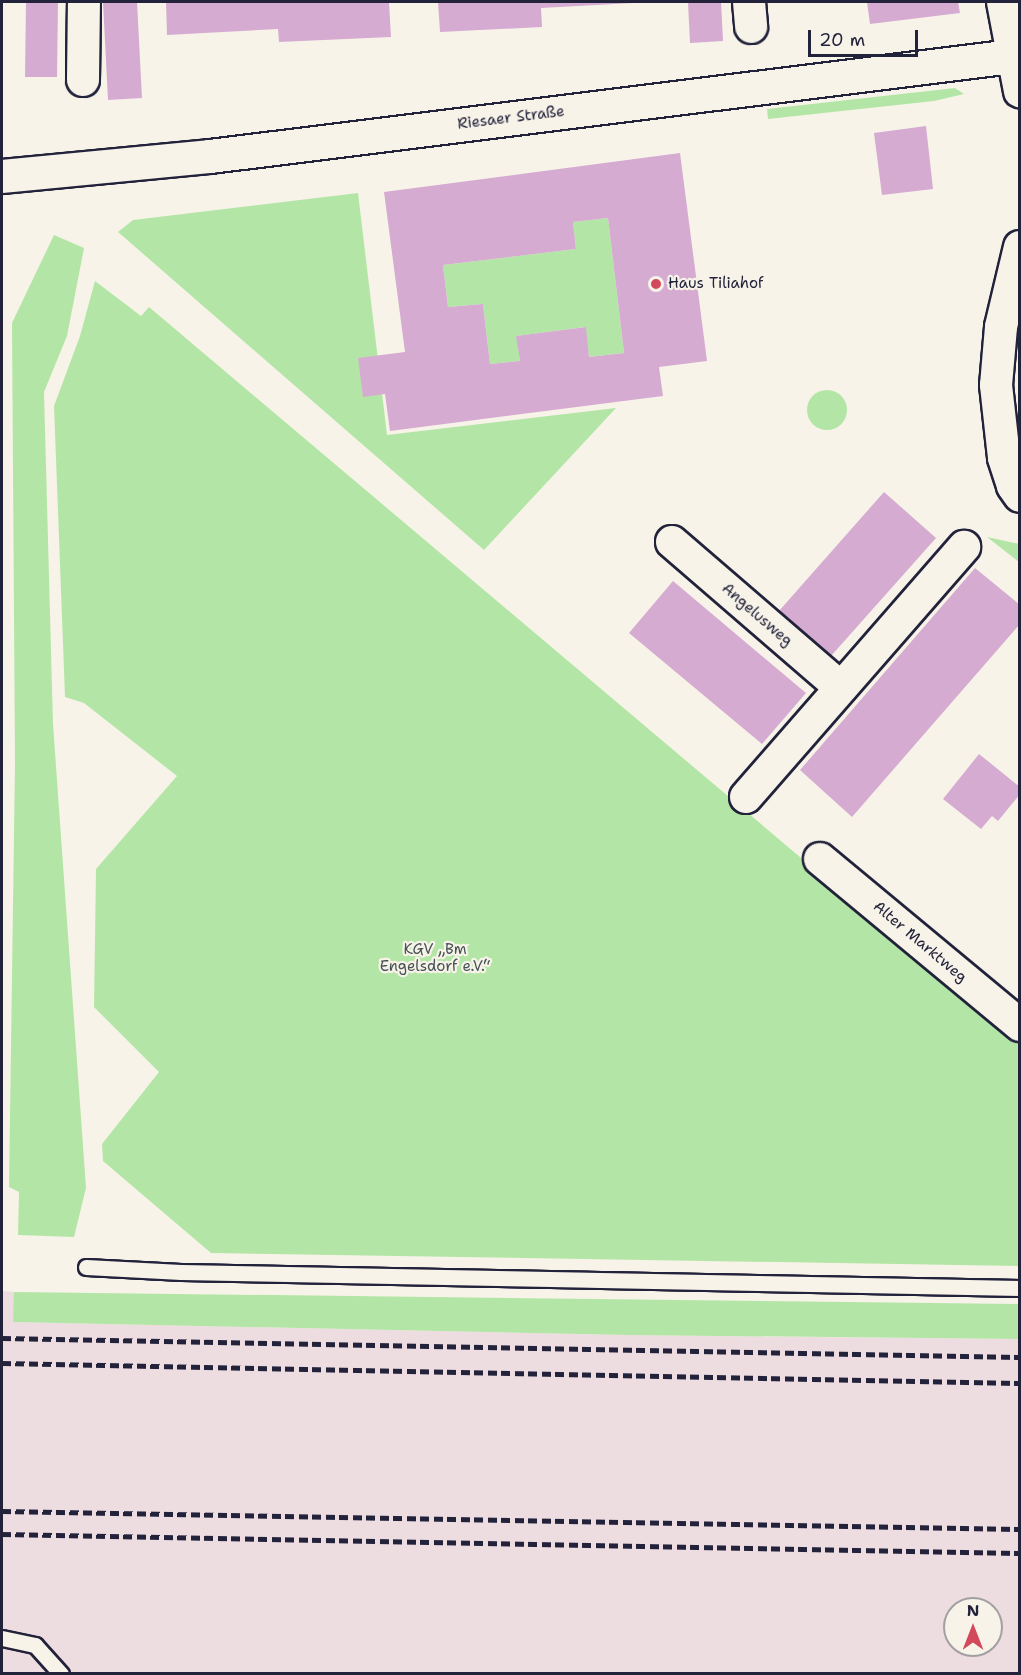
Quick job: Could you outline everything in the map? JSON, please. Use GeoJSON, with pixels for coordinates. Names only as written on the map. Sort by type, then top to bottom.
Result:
{"type":"FeatureCollection","features":[{"type":"Feature","properties":{"kind":"main road","name":"Riesaer Straße"},"geometry":{"type":"LineString","coordinates":[[2,176],[210,156],[1016,55]]}},
{"type":"Feature","properties":{"kind":"street"},"geometry":{"type":"LineString","coordinates":[[83,80],[84,2]]}},
{"type":"Feature","properties":{"kind":"street"},"geometry":{"type":"LineString","coordinates":[[1003,2],[1016,55],[1020,91]]}},
{"type":"Feature","properties":{"kind":"street"},"geometry":{"type":"LineString","coordinates":[[1020,247],[1001,327],[996,385],[1011,443],[1012,486],[1020,496]]}},
{"type":"Feature","properties":{"kind":"street","name":"Angelusweg"},"geometry":{"type":"LineString","coordinates":[[672,542],[841,688]]}},
{"type":"Feature","properties":{"kind":"street"},"geometry":{"type":"LineString","coordinates":[[746,797],[964,547]]}},
{"type":"Feature","properties":{"kind":"street","name":"Alter Marktweg"},"geometry":{"type":"LineString","coordinates":[[820,859],[1020,1025]]}},
{"type":"Feature","properties":{"kind":"lane"},"geometry":{"type":"LineString","coordinates":[[86,1267],[181,1272],[1020,1288]]}},
{"type":"Feature","properties":{"kind":"lane"},"geometry":{"type":"LineString","coordinates":[[2,1638],[34,1645],[61,1674]]}},
{"type":"Feature","properties":{"kind":"shaded area"},"geometry":{"type":"Polygon","coordinates":[[[2,1291],[14,1292],[14,1322],[627,1335],[1019,1339],[1019,1673],[2,1674],[2,1291]]]}},
{"type":"Feature","properties":{"kind":"green space"},"geometry":{"type":"Polygon","coordinates":[[[955,88],[964,94],[934,101],[768,119],[767,109],[955,88]]]}},
{"type":"Feature","properties":{"kind":"green space"},"geometry":{"type":"Polygon","coordinates":[[[358,193],[387,435],[616,408],[484,550],[118,232],[133,220],[358,193]]]}},
{"type":"Feature","properties":{"kind":"green space"},"geometry":{"type":"Polygon","coordinates":[[[608,218],[624,353],[589,357],[585,327],[517,336],[520,361],[490,364],[483,304],[448,307],[443,265],[576,249],[573,222],[608,218]]]}},
{"type":"Feature","properties":{"kind":"green space"},"geometry":{"type":"Polygon","coordinates":[[[54,235],[84,248],[67,336],[44,392],[53,724],[86,1188],[74,1237],[18,1235],[19,1192],[9,1187],[15,763],[12,323],[54,235]]]}},
{"type":"Feature","properties":{"kind":"green space","name":"KGV „Bm Engelsdorf e.V.“"},"geometry":{"type":"Polygon","coordinates":[[[95,281],[141,316],[149,307],[1019,1042],[1019,1266],[211,1253],[103,1161],[102,1144],[159,1072],[94,1007],[96,869],[177,776],[84,703],[65,697],[54,406],[80,336],[95,281]]]}},
{"type":"Feature","properties":{"kind":"green space"},"geometry":{"type":"Polygon","coordinates":[[[827,390],[835,391],[841,396],[846,402],[846,418],[841,424],[835,429],[827,430],[819,429],[813,424],[808,418],[807,410],[808,402],[813,396],[819,391],[827,390]]]}},
{"type":"Feature","properties":{"kind":"green space"},"geometry":{"type":"Polygon","coordinates":[[[987,537],[1019,544],[1019,562],[987,537]]]}},
{"type":"Feature","properties":{"kind":"green space"},"geometry":{"type":"Polygon","coordinates":[[[14,1292],[1019,1304],[1020,1339],[627,1335],[13,1322],[14,1292]]]}},
{"type":"Feature","properties":{"kind":"building"},"geometry":{"type":"Polygon","coordinates":[[[26,2],[58,2],[57,77],[25,77],[26,2]]]}},
{"type":"Feature","properties":{"kind":"building"},"geometry":{"type":"Polygon","coordinates":[[[103,2],[137,2],[142,98],[108,100],[103,2]]]}},
{"type":"Feature","properties":{"kind":"building"},"geometry":{"type":"Polygon","coordinates":[[[166,2],[389,2],[391,37],[279,42],[278,29],[167,35],[166,2]]]}},
{"type":"Feature","properties":{"kind":"building"},"geometry":{"type":"Polygon","coordinates":[[[438,2],[634,3],[541,8],[542,27],[440,32],[438,2]]]}},
{"type":"Feature","properties":{"kind":"building"},"geometry":{"type":"Polygon","coordinates":[[[688,2],[721,2],[723,41],[690,43],[688,2]]]}},
{"type":"Feature","properties":{"kind":"building"},"geometry":{"type":"Polygon","coordinates":[[[867,2],[958,2],[960,13],[870,24],[867,2]]]}},
{"type":"Feature","properties":{"kind":"building"},"geometry":{"type":"Polygon","coordinates":[[[926,126],[933,189],[882,195],[874,133],[926,126]]]}},
{"type":"Feature","properties":{"kind":"building","name":"Haus Tiliahof"},"geometry":{"type":"Polygon","coordinates":[[[680,153],[707,361],[659,367],[663,396],[390,431],[385,394],[363,397],[358,358],[405,352],[384,192],[680,153]],[[608,218],[573,222],[576,249],[443,265],[448,307],[483,304],[490,364],[520,361],[516,336],[586,327],[589,357],[624,353],[608,218]]]}},
{"type":"Feature","properties":{"kind":"building"},"geometry":{"type":"Polygon","coordinates":[[[884,492],[936,538],[823,665],[771,620],[884,492]]]}},
{"type":"Feature","properties":{"kind":"building"},"geometry":{"type":"Polygon","coordinates":[[[975,568],[1020,605],[1020,624],[852,817],[800,770],[975,568]]]}},
{"type":"Feature","properties":{"kind":"building"},"geometry":{"type":"Polygon","coordinates":[[[673,581],[806,693],[762,744],[629,633],[673,581]]]}},
{"type":"Feature","properties":{"kind":"building"},"geometry":{"type":"Polygon","coordinates":[[[979,754],[1020,787],[1020,794],[998,821],[992,816],[981,829],[943,799],[979,754]]]}},
{"type":"Feature","properties":{"kind":"railway"},"geometry":{"type":"LineString","coordinates":[[2,1338],[1020,1357]]}},
{"type":"Feature","properties":{"kind":"railway"},"geometry":{"type":"LineString","coordinates":[[2,1363],[1020,1383]]}},
{"type":"Feature","properties":{"kind":"railway"},"geometry":{"type":"LineString","coordinates":[[2,1511],[1020,1529]]}},
{"type":"Feature","properties":{"kind":"railway"},"geometry":{"type":"LineString","coordinates":[[2,1534],[1020,1553]]}},
{"type":"Feature","properties":{"kind":"place","name":"Haus Tiliahof"},"geometry":{"type":"Point","coordinates":[656,284]}}]}
